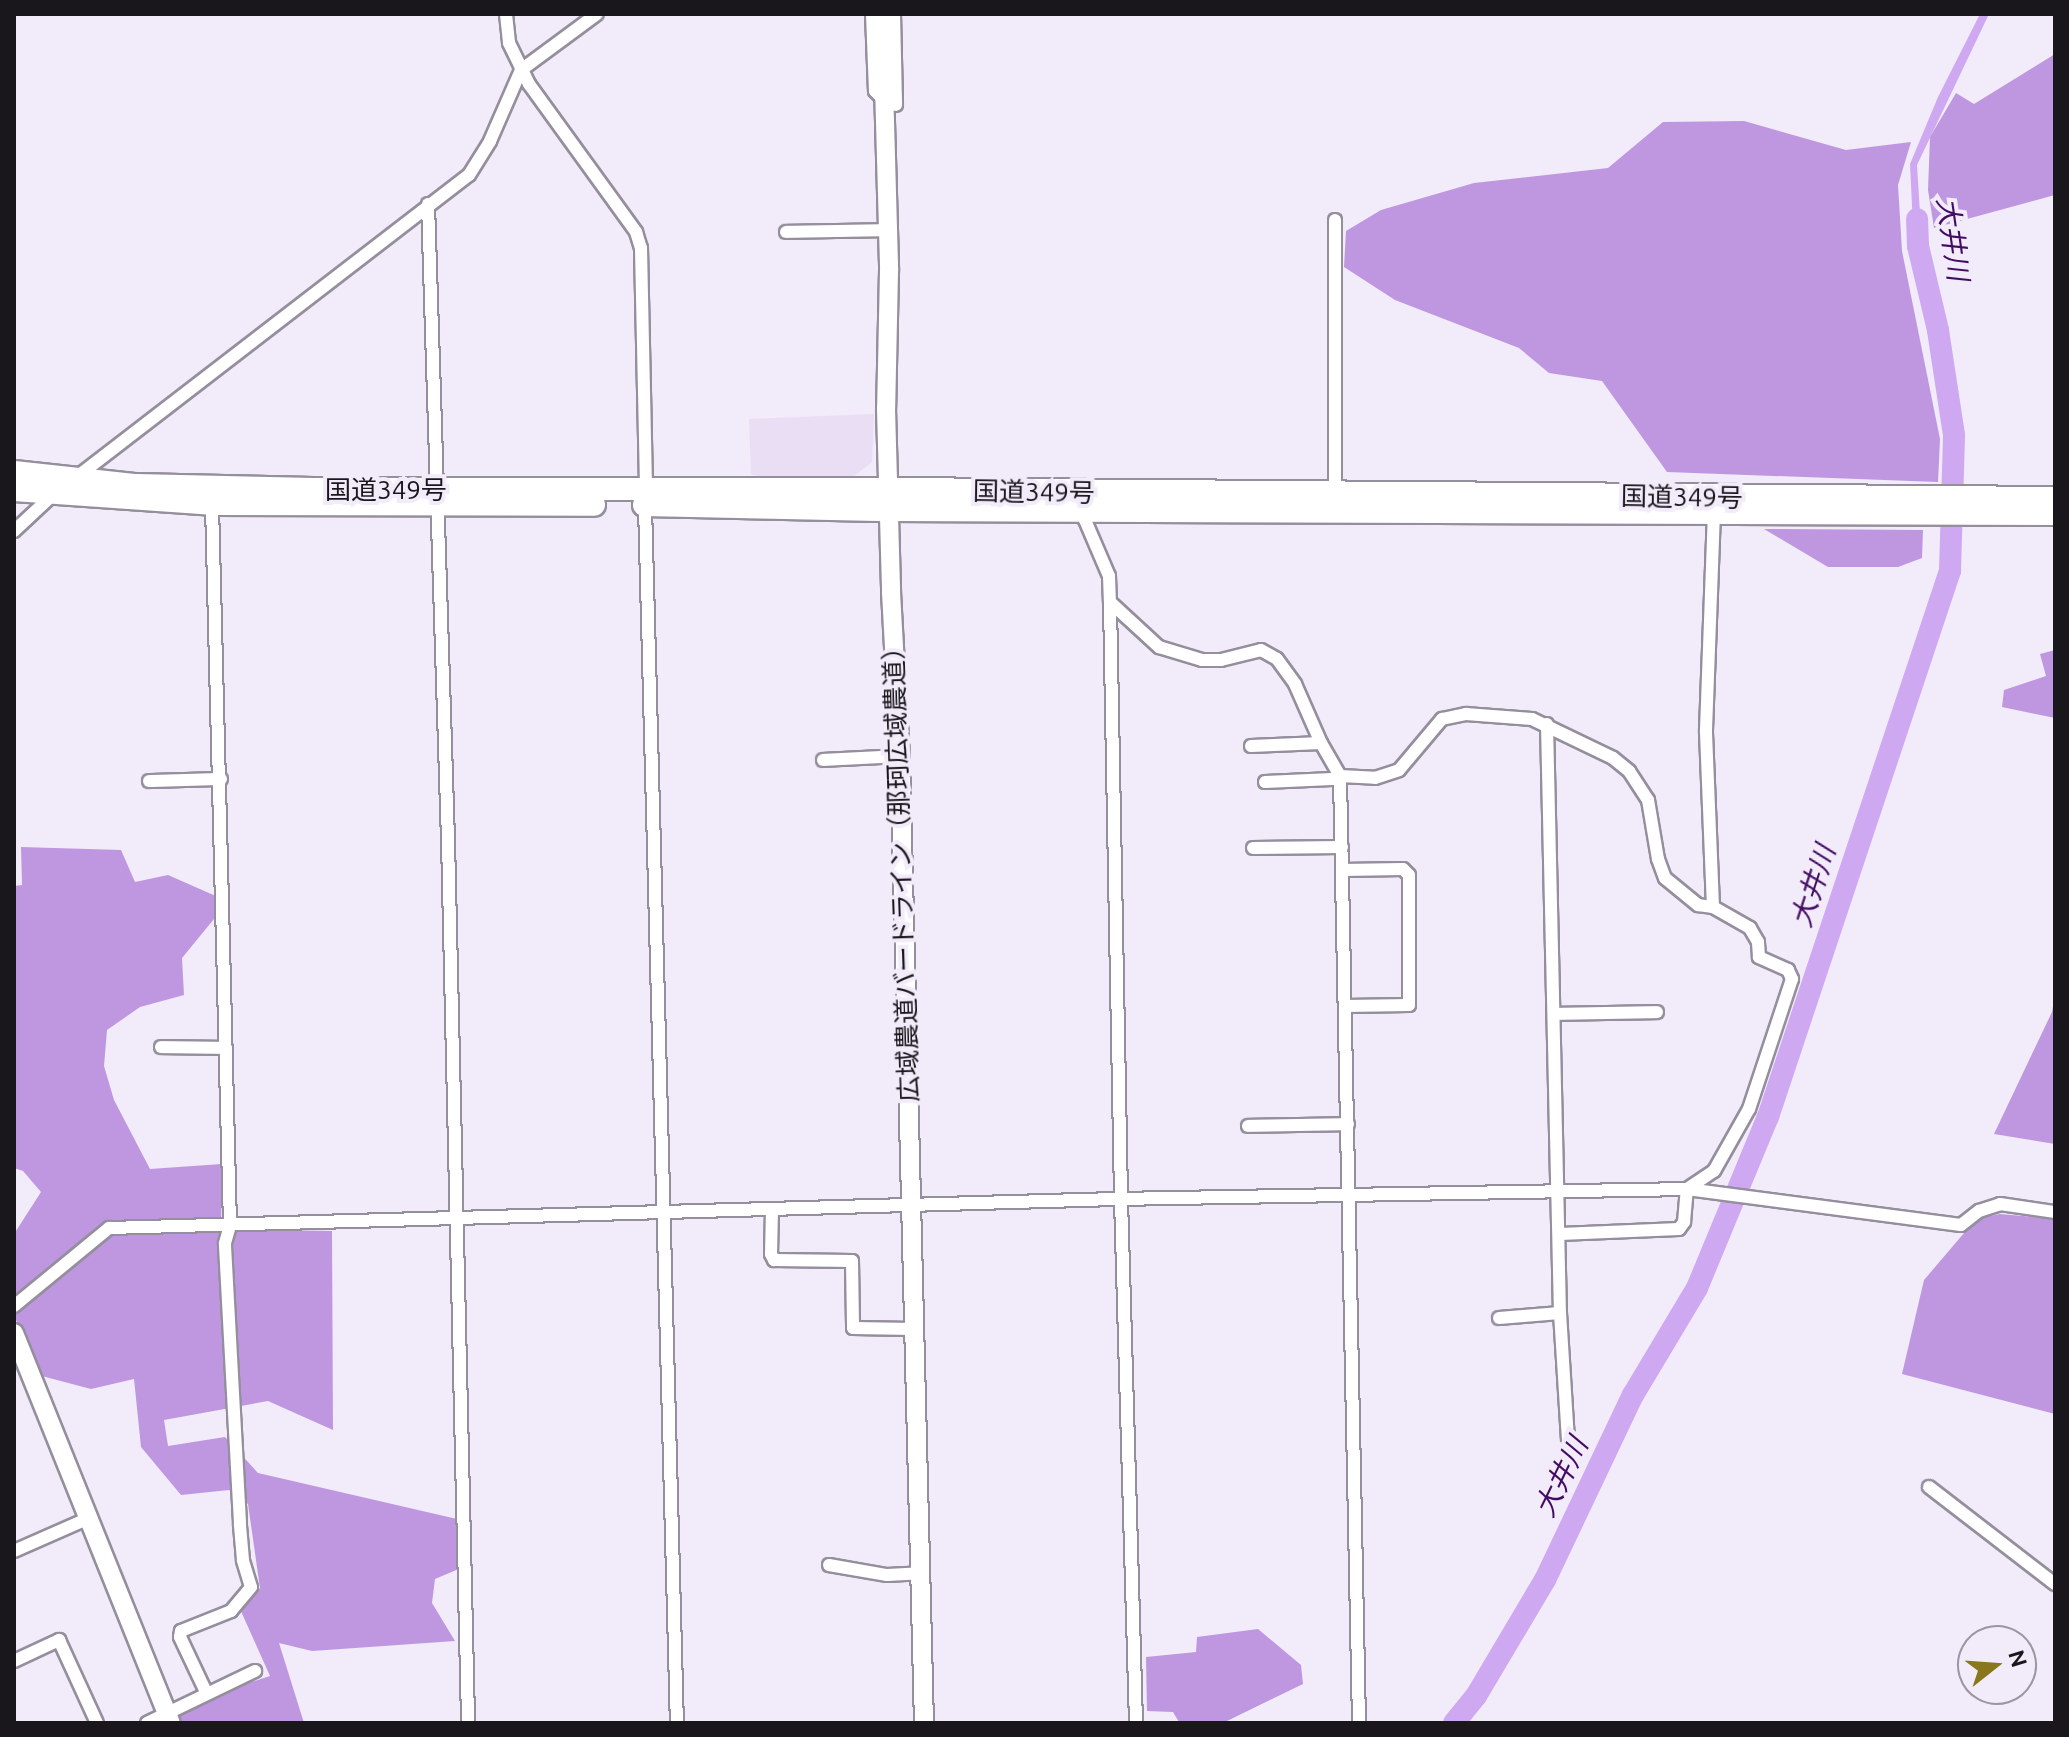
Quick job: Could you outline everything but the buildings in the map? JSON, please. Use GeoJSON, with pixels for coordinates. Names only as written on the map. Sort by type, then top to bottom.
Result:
{"type":"FeatureCollection","features":[{"type":"Feature","properties":{"kind":"highway","name":"国道349号"},"geometry":{"type":"LineString","coordinates":[[14,472],[213,488],[436,498]]}},
{"type":"Feature","properties":{"kind":"highway","name":"国道349号"},"geometry":{"type":"LineString","coordinates":[[14,490],[212,504],[436,498],[1085,501],[1714,515],[1934,506]]}},
{"type":"Feature","properties":{"kind":"highway","name":"国道349号"},"geometry":{"type":"LineString","coordinates":[[1085,501],[1335,494],[1969,506],[2055,498]]}},
{"type":"Feature","properties":{"kind":"highway","name":"国道349号"},"geometry":{"type":"LineString","coordinates":[[1969,506],[2055,514]]}},
{"type":"Feature","properties":{"kind":"street"},"geometry":{"type":"LineString","coordinates":[[506,14],[509,43],[521,70],[636,232],[641,248],[677,1723]]}},
{"type":"Feature","properties":{"kind":"street"},"geometry":{"type":"LineString","coordinates":[[14,531],[53,495],[469,175],[490,141],[521,70],[597,14]]}},
{"type":"Feature","properties":{"kind":"street"},"geometry":{"type":"LineString","coordinates":[[872,14],[875,91],[891,104]]}},
{"type":"Feature","properties":{"kind":"street","name":"広域農道バードライン（那珂広域農道）"},"geometry":{"type":"LineString","coordinates":[[882,14],[884,67],[891,104],[888,500],[900,756],[924,1723]]}},
{"type":"Feature","properties":{"kind":"street"},"geometry":{"type":"LineString","coordinates":[[891,104],[894,14]]}},
{"type":"Feature","properties":{"kind":"street"},"geometry":{"type":"LineString","coordinates":[[428,204],[468,1723]]}},
{"type":"Feature","properties":{"kind":"street"},"geometry":{"type":"LineString","coordinates":[[1335,220],[1335,494]]}},
{"type":"Feature","properties":{"kind":"street"},"geometry":{"type":"LineString","coordinates":[[786,232],[888,230]]}},
{"type":"Feature","properties":{"kind":"street"},"geometry":{"type":"LineString","coordinates":[[1085,501],[1085,520],[1109,576],[1121,1199],[1136,1723]]}},
{"type":"Feature","properties":{"kind":"street"},"geometry":{"type":"LineString","coordinates":[[206,1692],[180,1637],[181,1631],[231,1611],[251,1587],[243,1560],[239,1508],[225,1243],[230,1225],[212,504]]}},
{"type":"Feature","properties":{"kind":"street"},"geometry":{"type":"LineString","coordinates":[[1713,907],[1706,730],[1714,515]]}},
{"type":"Feature","properties":{"kind":"street"},"geometry":{"type":"LineString","coordinates":[[1110,602],[1159,647],[1202,660],[1221,660],[1261,650],[1277,659],[1295,684],[1321,743],[1340,776],[1359,1723]]}},
{"type":"Feature","properties":{"kind":"street"},"geometry":{"type":"LineString","coordinates":[[1265,782],[1340,776],[1375,778],[1399,770],[1442,719],[1466,714],[1532,719],[1547,724],[1613,758],[1629,771],[1648,800],[1658,859],[1665,878],[1698,905],[1713,907],[1750,928],[1758,942],[1759,957],[1788,970],[1792,979],[1749,1109],[1714,1171],[1687,1189]]}},
{"type":"Feature","properties":{"kind":"street"},"geometry":{"type":"LineString","coordinates":[[1547,724],[1556,1014],[1560,1313],[1569,1455]]}},
{"type":"Feature","properties":{"kind":"street"},"geometry":{"type":"LineString","coordinates":[[1251,746],[1321,743]]}},
{"type":"Feature","properties":{"kind":"street"},"geometry":{"type":"LineString","coordinates":[[823,760],[900,756]]}},
{"type":"Feature","properties":{"kind":"street"},"geometry":{"type":"LineString","coordinates":[[149,781],[221,779]]}},
{"type":"Feature","properties":{"kind":"street"},"geometry":{"type":"LineString","coordinates":[[1253,848],[1342,847]]}},
{"type":"Feature","properties":{"kind":"street"},"geometry":{"type":"LineString","coordinates":[[1342,870],[1403,869],[1409,875],[1409,1005],[1345,1006]]}},
{"type":"Feature","properties":{"kind":"street"},"geometry":{"type":"LineString","coordinates":[[1556,1014],[1657,1012]]}},
{"type":"Feature","properties":{"kind":"street"},"geometry":{"type":"LineString","coordinates":[[161,1047],[226,1048]]}},
{"type":"Feature","properties":{"kind":"street"},"geometry":{"type":"LineString","coordinates":[[1248,1126],[1348,1124]]}},
{"type":"Feature","properties":{"kind":"street"},"geometry":{"type":"LineString","coordinates":[[1560,1234],[1679,1229],[1684,1222],[1687,1189]]}},
{"type":"Feature","properties":{"kind":"street"},"geometry":{"type":"LineString","coordinates":[[14,1306],[109,1228],[1121,1199],[1687,1189],[1755,1195],[1961,1225],[1979,1211],[2000,1204],[2055,1212]]}},
{"type":"Feature","properties":{"kind":"street"},"geometry":{"type":"LineString","coordinates":[[772,1210],[771,1254],[774,1260],[852,1261],[853,1328],[914,1329]]}},
{"type":"Feature","properties":{"kind":"street"},"geometry":{"type":"LineString","coordinates":[[1499,1318],[1560,1313]]}},
{"type":"Feature","properties":{"kind":"street"},"geometry":{"type":"LineString","coordinates":[[14,1333],[170,1719]]}},
{"type":"Feature","properties":{"kind":"street"},"geometry":{"type":"LineString","coordinates":[[1929,1487],[2055,1584]]}},
{"type":"Feature","properties":{"kind":"street"},"geometry":{"type":"LineString","coordinates":[[14,1551],[89,1518]]}},
{"type":"Feature","properties":{"kind":"street"},"geometry":{"type":"LineString","coordinates":[[829,1565],[887,1575],[920,1573]]}},
{"type":"Feature","properties":{"kind":"street"},"geometry":{"type":"LineString","coordinates":[[14,1661],[59,1640],[97,1723]]}},
{"type":"Feature","properties":{"kind":"street"},"geometry":{"type":"LineString","coordinates":[[147,1723],[170,1719],[206,1692],[255,1671]]}},
{"type":"Feature","properties":{"kind":"shaded area"},"geometry":{"type":"Polygon","coordinates":[[[1980,14],[1989,14],[1917,165],[1922,246],[1914,247],[1910,164],[1938,97],[1980,14]]]}},
{"type":"Feature","properties":{"kind":"shaded area"},"geometry":{"type":"Polygon","coordinates":[[[2055,54],[2055,195],[1934,228],[1928,190],[1930,137],[1956,93],[1974,104],[2055,54]]]}},
{"type":"Feature","properties":{"kind":"shaded area"},"geometry":{"type":"Polygon","coordinates":[[[1744,121],[1846,150],[1911,142],[1898,185],[1902,251],[1940,439],[1938,482],[1667,472],[1602,381],[1549,373],[1519,348],[1395,300],[1344,267],[1346,231],[1381,210],[1474,183],[1608,168],[1663,122],[1744,121]]]}},
{"type":"Feature","properties":{"kind":"shaded area"},"geometry":{"type":"Polygon","coordinates":[[[874,414],[872,462],[849,480],[774,481],[751,474],[749,419],[874,414]]]}},
{"type":"Feature","properties":{"kind":"shaded area"},"geometry":{"type":"Polygon","coordinates":[[[1764,529],[1923,530],[1922,558],[1898,567],[1828,567],[1764,529]]]}},
{"type":"Feature","properties":{"kind":"shaded area"},"geometry":{"type":"Polygon","coordinates":[[[2055,650],[2055,718],[2002,707],[2004,690],[2046,676],[2040,654],[2055,650]]]}},
{"type":"Feature","properties":{"kind":"shaded area"},"geometry":{"type":"Polygon","coordinates":[[[21,847],[121,850],[135,882],[168,875],[218,897],[214,919],[182,958],[184,995],[140,1007],[107,1030],[104,1066],[114,1100],[150,1169],[222,1164],[221,1229],[332,1231],[333,1430],[268,1401],[164,1420],[168,1446],[225,1437],[258,1473],[457,1519],[461,1568],[435,1579],[432,1603],[455,1641],[312,1651],[279,1643],[304,1723],[179,1723],[176,1716],[217,1693],[270,1676],[240,1609],[260,1588],[248,1504],[229,1490],[181,1495],[141,1447],[134,1379],[91,1389],[38,1375],[14,1315],[14,1234],[41,1192],[23,1171],[14,1168],[14,886],[22,885],[21,847]]]}},
{"type":"Feature","properties":{"kind":"shaded area"},"geometry":{"type":"Polygon","coordinates":[[[2055,995],[2055,1144],[1994,1134],[2052,1012],[2055,995]]]}},
{"type":"Feature","properties":{"kind":"shaded area"},"geometry":{"type":"Polygon","coordinates":[[[2000,1214],[2055,1219],[2055,1414],[1902,1374],[1924,1280],[1976,1219],[2000,1214]]]}},
{"type":"Feature","properties":{"kind":"shaded area"},"geometry":{"type":"Polygon","coordinates":[[[1258,1629],[1301,1665],[1303,1684],[1227,1721],[1179,1722],[1173,1712],[1147,1711],[1146,1657],[1196,1652],[1197,1637],[1258,1629]]]}},
{"type":"Feature","properties":{"kind":"waterway","name":"大井川"},"geometry":{"type":"LineString","coordinates":[[1454,1723],[1476,1696],[1545,1580],[1633,1395],[1697,1288],[1768,1117],[1950,571],[1954,435],[1938,330],[1918,246],[1917,219]]}}]}
